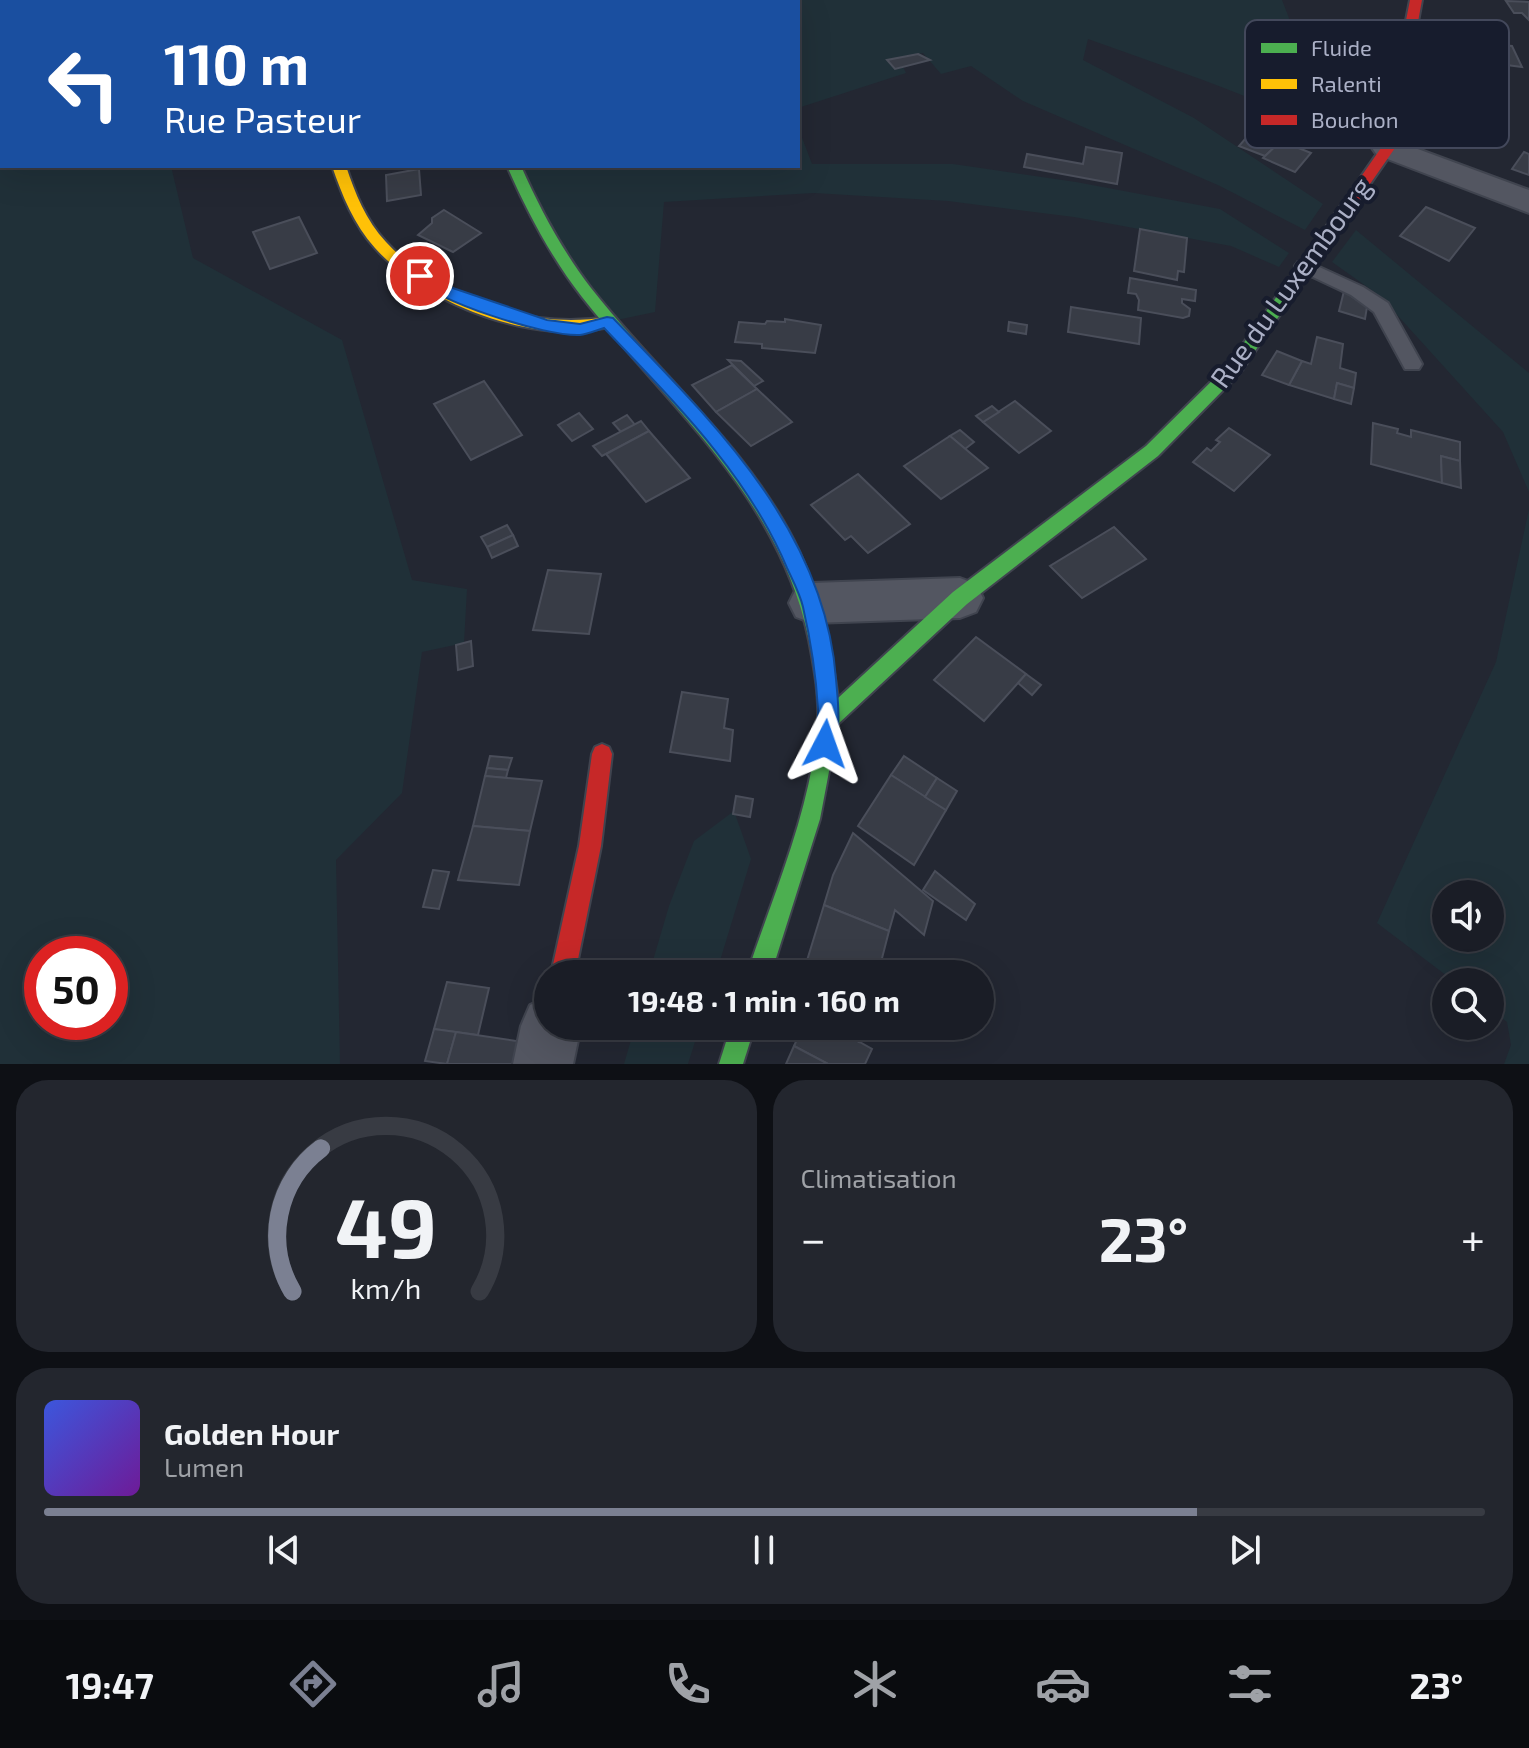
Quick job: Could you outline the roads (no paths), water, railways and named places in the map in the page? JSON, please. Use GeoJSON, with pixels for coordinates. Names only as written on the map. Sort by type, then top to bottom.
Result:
{"type":"FeatureCollection","features":[{"type":"Feature","properties":{"kind":"street","name":"Rue du Luxembourg"},"geometry":{"type":"LineString","coordinates":[[1412,20],[1416,0]]}},
{"type":"Feature","properties":{"kind":"street","name":"Rue du Luxembourg"},"geometry":{"type":"LineString","coordinates":[[829,719],[960,598],[1152,451],[1234,369],[1388,148]]}},
{"type":"Feature","properties":{"kind":"street"},"geometry":{"type":"LineString","coordinates":[[1388,148],[1529,202]]}},
{"type":"Feature","properties":{"kind":"street"},"geometry":{"type":"LineString","coordinates":[[340,168],[348,197],[383,249],[438,289],[547,326],[580,329],[607,322]]}},
{"type":"Feature","properties":{"kind":"street"},"geometry":{"type":"LineString","coordinates":[[515,168],[566,268],[607,322],[710,429],[745,475],[782,533],[812,603],[825,662],[829,719],[821,769],[763,960]]}},
{"type":"Feature","properties":{"kind":"street"},"geometry":{"type":"LineString","coordinates":[[812,603],[960,598]]}},
{"type":"Feature","properties":{"kind":"street"},"geometry":{"type":"LineString","coordinates":[[566,960],[590,846],[602,754]]}},
{"type":"Feature","properties":{"kind":"street"},"geometry":{"type":"LineString","coordinates":[[543,1064],[548,1040]]}},
{"type":"Feature","properties":{"kind":"street"},"geometry":{"type":"LineString","coordinates":[[731,1064],[739,1040]]}},
{"type":"Feature","properties":{"kind":"lane"},"geometry":{"type":"LineString","coordinates":[[1304,266],[1357,291],[1381,308],[1412,364]]}}]}
